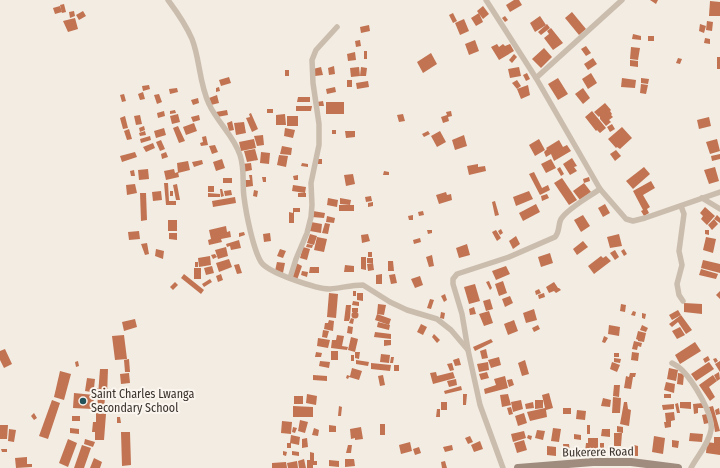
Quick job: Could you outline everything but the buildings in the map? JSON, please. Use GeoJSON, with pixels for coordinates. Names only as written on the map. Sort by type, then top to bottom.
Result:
{"type":"FeatureCollection","features":[{"type":"Feature","properties":{"kind":"street"},"geometry":{"type":"LineString","coordinates":[[168,0],[192,39],[208,102],[215,117],[234,141],[240,155],[243,172],[244,196],[256,251],[261,262],[266,268],[314,286],[330,289],[363,285],[390,302],[407,310],[437,319],[451,330],[468,350]]}},
{"type":"Feature","properties":{"kind":"street"},"geometry":{"type":"LineString","coordinates":[[486,0],[536,78],[600,190],[626,219],[633,222],[720,192]]}},
{"type":"Feature","properties":{"kind":"street"},"geometry":{"type":"LineString","coordinates":[[536,78],[622,0]]}},
{"type":"Feature","properties":{"kind":"street"},"geometry":{"type":"LineString","coordinates":[[290,278],[307,233],[311,217],[311,183],[319,145],[319,124],[313,83],[312,60],[316,50],[337,27]]}},
{"type":"Feature","properties":{"kind":"street"},"geometry":{"type":"LineString","coordinates":[[503,468],[480,405],[462,314],[453,284],[453,279],[457,274],[509,257],[555,236],[562,218],[569,211],[600,190]]}},
{"type":"Feature","properties":{"kind":"street"},"geometry":{"type":"LineString","coordinates":[[702,198],[720,209]]}},
{"type":"Feature","properties":{"kind":"street"},"geometry":{"type":"LineString","coordinates":[[681,206],[684,214],[679,251],[682,265],[677,284],[679,295],[683,301]]}},
{"type":"Feature","properties":{"kind":"street"},"geometry":{"type":"LineString","coordinates":[[672,362],[683,371],[708,408],[712,429],[708,441],[691,468]]}},
{"type":"Feature","properties":{"kind":"street","name":"Bukerere Road"},"geometry":{"type":"LineString","coordinates":[[518,468],[593,462],[631,462],[678,468]]}},
{"type":"Feature","properties":{"kind":"place","name":"Saint Charles Lwanga Secondary School"},"geometry":{"type":"Point","coordinates":[83,401]}}]}
